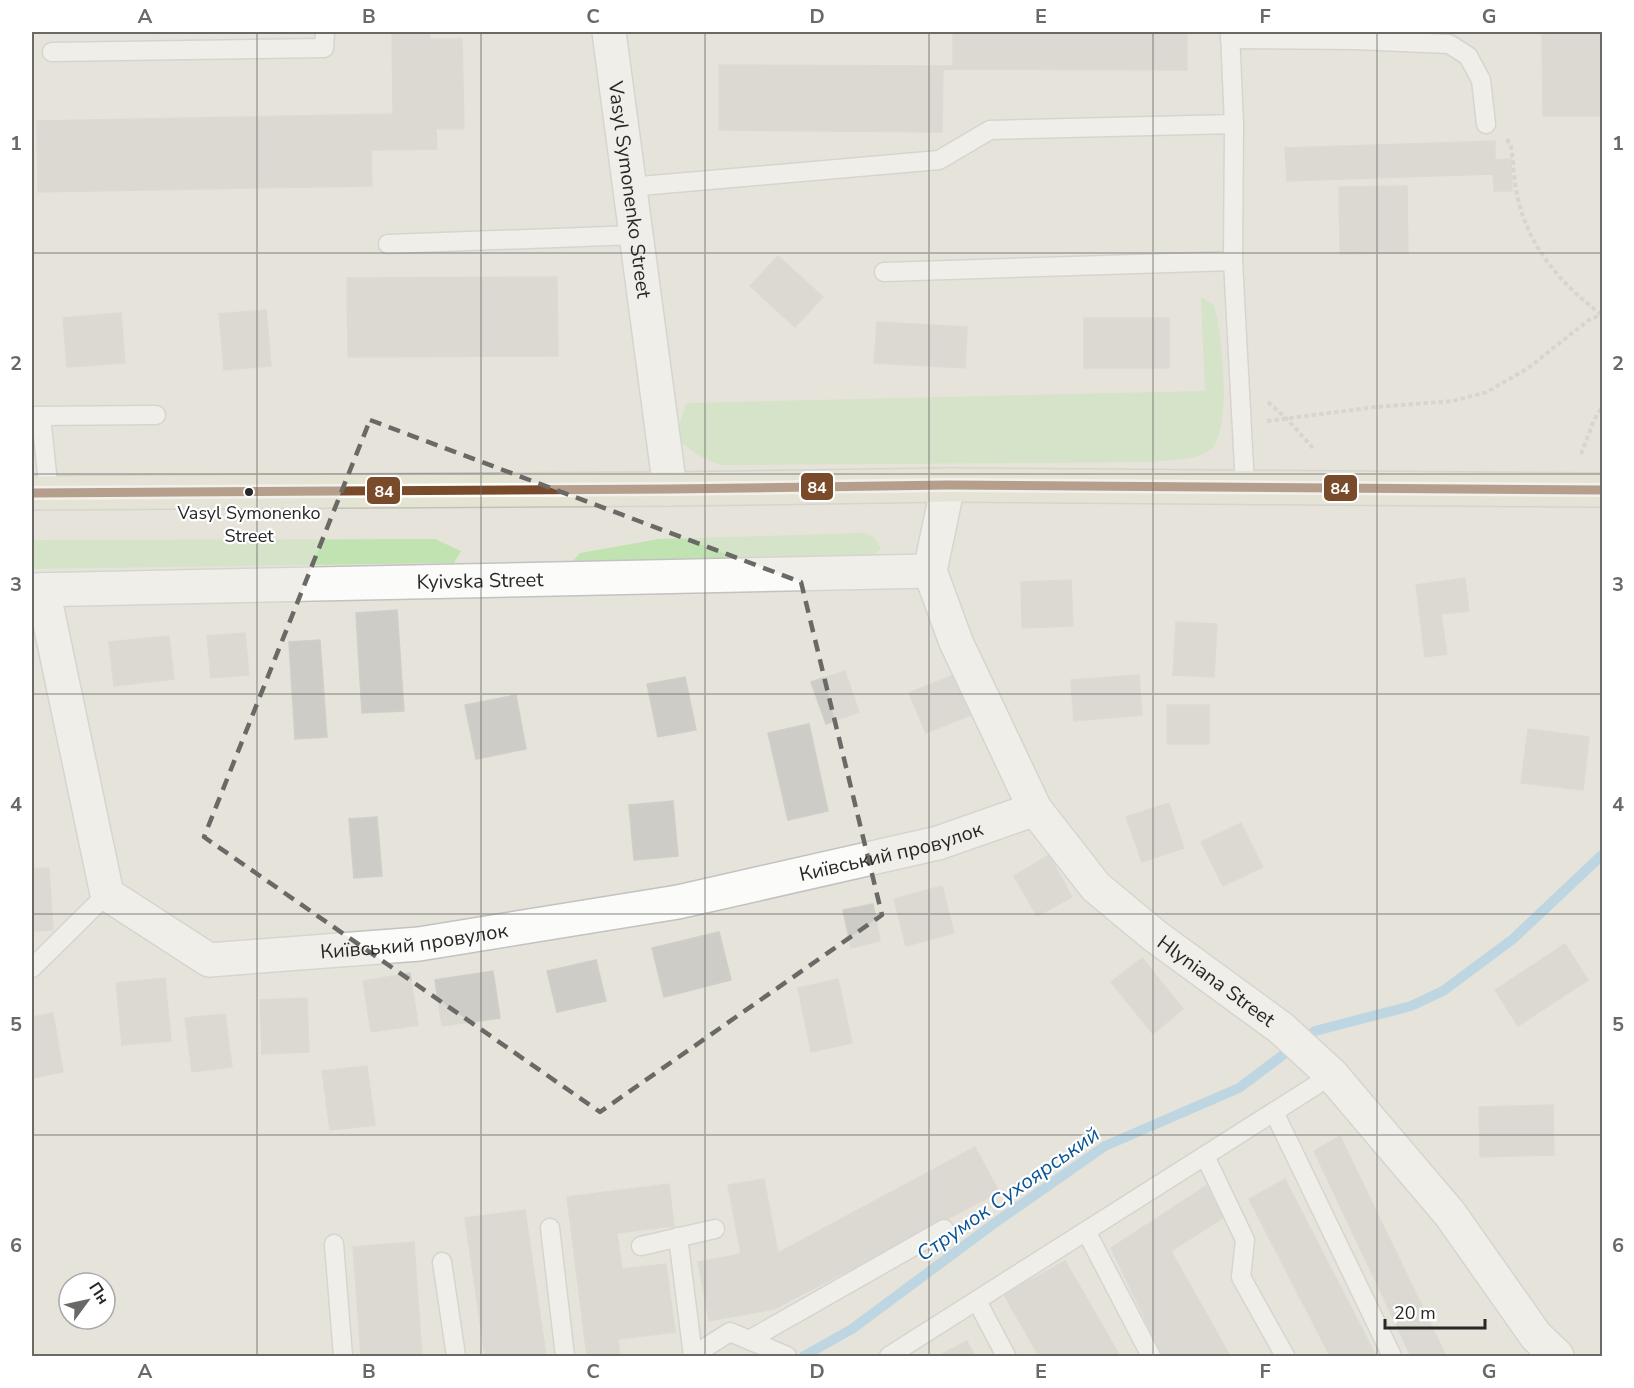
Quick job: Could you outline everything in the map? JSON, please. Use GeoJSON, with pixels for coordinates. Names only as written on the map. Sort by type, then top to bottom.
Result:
{"type":"FeatureCollection","features":[{"type":"Feature","properties":{"kind":"main road"},"geometry":{"type":"LineString","coordinates":[[40,493],[948,485],[1602,490]]}},
{"type":"Feature","properties":{"kind":"street","name":"Vasyl Symonenko Street"},"geometry":{"type":"LineString","coordinates":[[609,32],[670,489]]}},
{"type":"Feature","properties":{"kind":"street"},"geometry":{"type":"LineString","coordinates":[[930,571],[948,485]]}},
{"type":"Feature","properties":{"kind":"street","name":"Kyivska Street"},"geometry":{"type":"LineString","coordinates":[[37,590],[930,571]]}},
{"type":"Feature","properties":{"kind":"street","name":"Hlyniana Street"},"geometry":{"type":"LineString","coordinates":[[930,571],[956,642],[1035,809],[1096,886],[1155,936],[1281,1028],[1323,1067],[1450,1214],[1544,1350]]}},
{"type":"Feature","properties":{"kind":"street"},"geometry":{"type":"LineString","coordinates":[[37,590],[107,894]]}},
{"type":"Feature","properties":{"kind":"street","name":"Київський провулок"},"geometry":{"type":"LineString","coordinates":[[107,894],[209,960],[419,944],[678,902],[938,843],[1035,809]]}},
{"type":"Feature","properties":{"kind":"lane"},"geometry":{"type":"LineString","coordinates":[[52,52],[324,48],[325,32]]}},
{"type":"Feature","properties":{"kind":"lane"},"geometry":{"type":"LineString","coordinates":[[1245,486],[1233,261],[1233,124],[1230,35],[1449,44],[1468,56],[1481,80],[1486,124]]}},
{"type":"Feature","properties":{"kind":"lane"},"geometry":{"type":"LineString","coordinates":[[629,187],[939,160],[990,130],[1233,124]]}},
{"type":"Feature","properties":{"kind":"lane"},"geometry":{"type":"LineString","coordinates":[[388,244],[636,235]]}},
{"type":"Feature","properties":{"kind":"lane"},"geometry":{"type":"LineString","coordinates":[[884,272],[1233,261]]}},
{"type":"Feature","properties":{"kind":"lane"},"geometry":{"type":"LineString","coordinates":[[40,493],[36,416],[156,415]]}},
{"type":"Feature","properties":{"kind":"lane"},"geometry":{"type":"LineString","coordinates":[[32,968],[107,894]]}},
{"type":"Feature","properties":{"kind":"lane"},"geometry":{"type":"LineString","coordinates":[[889,1356],[1274,1112],[1323,1067]]}},
{"type":"Feature","properties":{"kind":"lane"},"geometry":{"type":"LineString","coordinates":[[1274,1112],[1392,1356]]}},
{"type":"Feature","properties":{"kind":"lane"},"geometry":{"type":"LineString","coordinates":[[1205,1156],[1245,1240],[1241,1277],[1285,1356]]}},
{"type":"Feature","properties":{"kind":"lane"},"geometry":{"type":"LineString","coordinates":[[550,1228],[565,1356]]}},
{"type":"Feature","properties":{"kind":"lane"},"geometry":{"type":"LineString","coordinates":[[641,1246],[715,1229]]}},
{"type":"Feature","properties":{"kind":"lane"},"geometry":{"type":"LineString","coordinates":[[749,1340],[944,1229]]}},
{"type":"Feature","properties":{"kind":"lane"},"geometry":{"type":"LineString","coordinates":[[1086,1231],[1151,1356]]}},
{"type":"Feature","properties":{"kind":"lane"},"geometry":{"type":"LineString","coordinates":[[678,1237],[693,1356],[730,1332],[787,1356]]}},
{"type":"Feature","properties":{"kind":"lane"},"geometry":{"type":"LineString","coordinates":[[334,1244],[343,1356]]}},
{"type":"Feature","properties":{"kind":"lane"},"geometry":{"type":"LineString","coordinates":[[442,1262],[456,1356]]}},
{"type":"Feature","properties":{"kind":"lane"},"geometry":{"type":"LineString","coordinates":[[977,1300],[1006,1356]]}},
{"type":"Feature","properties":{"kind":"path"},"geometry":{"type":"LineString","coordinates":[[1242,425],[1376,407],[1454,401],[1487,392],[1528,368],[1589,320],[1602,315],[1559,276],[1538,251],[1520,210],[1510,146],[1501,129],[1486,124]]}},
{"type":"Feature","properties":{"kind":"path"},"geometry":{"type":"LineString","coordinates":[[1239,367],[1265,400],[1286,418],[1314,450]]}},
{"type":"Feature","properties":{"kind":"path"},"geometry":{"type":"LineString","coordinates":[[1581,454],[1594,420],[1602,407]]}},
{"type":"Feature","properties":{"kind":"highlighted area"},"geometry":{"type":"Polygon","coordinates":[[[370,420],[801,582],[882,915],[600,1112],[204,837],[370,420]]]}},
{"type":"Feature","properties":{"kind":"green space"},"geometry":{"type":"Polygon","coordinates":[[[1201,297],[1214,305],[1220,336],[1224,381],[1221,425],[1217,440],[1210,450],[1197,456],[1151,462],[720,465],[698,455],[682,443],[679,426],[686,403],[1205,391],[1201,297]]]}},
{"type":"Feature","properties":{"kind":"green space"},"geometry":{"type":"Polygon","coordinates":[[[865,533],[874,537],[881,548],[871,559],[579,567],[572,562],[580,553],[659,539],[865,533]]]}},
{"type":"Feature","properties":{"kind":"green space"},"geometry":{"type":"Polygon","coordinates":[[[435,539],[461,551],[454,563],[32,569],[32,540],[435,539]]]}},
{"type":"Feature","properties":{"kind":"building"},"geometry":{"type":"Polygon","coordinates":[[[392,32],[430,32],[430,39],[462,39],[464,129],[436,129],[437,149],[371,150],[372,186],[38,192],[37,121],[393,114],[392,32]]]}},
{"type":"Feature","properties":{"kind":"building"},"geometry":{"type":"Polygon","coordinates":[[[953,32],[1187,32],[1187,70],[943,69],[942,132],[719,130],[719,65],[953,66],[953,32]]]}},
{"type":"Feature","properties":{"kind":"building"},"geometry":{"type":"Polygon","coordinates":[[[1542,32],[1602,32],[1602,116],[1543,116],[1542,32]]]}},
{"type":"Feature","properties":{"kind":"building"},"geometry":{"type":"Polygon","coordinates":[[[1495,141],[1495,160],[1511,159],[1512,191],[1494,191],[1493,174],[1287,181],[1285,148],[1495,141]]]}},
{"type":"Feature","properties":{"kind":"building"},"geometry":{"type":"Polygon","coordinates":[[[1407,186],[1408,253],[1340,254],[1339,187],[1407,186]]]}},
{"type":"Feature","properties":{"kind":"building"},"geometry":{"type":"Polygon","coordinates":[[[778,256],[823,297],[795,327],[750,286],[778,256]]]}},
{"type":"Feature","properties":{"kind":"building"},"geometry":{"type":"Polygon","coordinates":[[[557,277],[558,356],[348,357],[347,278],[557,277]]]}},
{"type":"Feature","properties":{"kind":"building"},"geometry":{"type":"Polygon","coordinates":[[[266,310],[271,366],[224,370],[219,314],[266,310]]]}},
{"type":"Feature","properties":{"kind":"building"},"geometry":{"type":"Polygon","coordinates":[[[121,313],[125,363],[67,367],[63,318],[121,313]]]}},
{"type":"Feature","properties":{"kind":"building"},"geometry":{"type":"Polygon","coordinates":[[[1084,318],[1169,318],[1169,368],[1084,368],[1084,318]]]}},
{"type":"Feature","properties":{"kind":"building"},"geometry":{"type":"Polygon","coordinates":[[[877,322],[967,327],[965,368],[874,363],[877,322]]]}},
{"type":"Feature","properties":{"kind":"building"},"geometry":{"type":"Polygon","coordinates":[[[1465,578],[1469,611],[1441,614],[1447,654],[1425,657],[1416,585],[1465,578]]]}},
{"type":"Feature","properties":{"kind":"building"},"geometry":{"type":"Polygon","coordinates":[[[1071,580],[1073,626],[1022,628],[1021,582],[1071,580]]]}},
{"type":"Feature","properties":{"kind":"building"},"geometry":{"type":"Polygon","coordinates":[[[397,610],[404,711],[362,713],[356,613],[397,610]]]}},
{"type":"Feature","properties":{"kind":"building"},"geometry":{"type":"Polygon","coordinates":[[[1176,622],[1217,624],[1214,677],[1173,675],[1176,622]]]}},
{"type":"Feature","properties":{"kind":"building"},"geometry":{"type":"Polygon","coordinates":[[[245,633],[249,675],[211,678],[207,636],[245,633]]]}},
{"type":"Feature","properties":{"kind":"building"},"geometry":{"type":"Polygon","coordinates":[[[169,636],[174,679],[114,686],[109,642],[169,636]]]}},
{"type":"Feature","properties":{"kind":"building"},"geometry":{"type":"Polygon","coordinates":[[[320,640],[327,737],[295,739],[289,642],[320,640]]]}},
{"type":"Feature","properties":{"kind":"building"},"geometry":{"type":"Polygon","coordinates":[[[845,671],[859,712],[826,724],[811,682],[845,671]]]}},
{"type":"Feature","properties":{"kind":"building"},"geometry":{"type":"Polygon","coordinates":[[[956,674],[973,714],[926,733],[909,693],[956,674]]]}},
{"type":"Feature","properties":{"kind":"building"},"geometry":{"type":"Polygon","coordinates":[[[1139,675],[1142,715],[1074,721],[1071,680],[1139,675]]]}},
{"type":"Feature","properties":{"kind":"building"},"geometry":{"type":"Polygon","coordinates":[[[685,677],[696,730],[658,737],[647,684],[685,677]]]}},
{"type":"Feature","properties":{"kind":"building"},"geometry":{"type":"Polygon","coordinates":[[[516,695],[526,749],[476,759],[465,705],[516,695]]]}},
{"type":"Feature","properties":{"kind":"building"},"geometry":{"type":"Polygon","coordinates":[[[1167,705],[1209,705],[1209,744],[1167,744],[1167,705]]]}},
{"type":"Feature","properties":{"kind":"building"},"geometry":{"type":"Polygon","coordinates":[[[809,724],[828,811],[788,820],[768,733],[809,724]]]}},
{"type":"Feature","properties":{"kind":"building"},"geometry":{"type":"Polygon","coordinates":[[[1528,729],[1589,737],[1583,790],[1521,783],[1528,729]]]}},
{"type":"Feature","properties":{"kind":"building"},"geometry":{"type":"Polygon","coordinates":[[[673,801],[678,856],[634,860],[629,805],[673,801]]]}},
{"type":"Feature","properties":{"kind":"building"},"geometry":{"type":"Polygon","coordinates":[[[1169,803],[1184,848],[1142,862],[1126,817],[1169,803]]]}},
{"type":"Feature","properties":{"kind":"building"},"geometry":{"type":"Polygon","coordinates":[[[377,817],[382,876],[354,878],[349,819],[377,817]]]}},
{"type":"Feature","properties":{"kind":"building"},"geometry":{"type":"Polygon","coordinates":[[[1241,823],[1263,867],[1223,886],[1201,842],[1241,823]]]}},
{"type":"Feature","properties":{"kind":"building"},"geometry":{"type":"Polygon","coordinates":[[[1049,855],[1072,897],[1037,916],[1014,876],[1049,855]]]}},
{"type":"Feature","properties":{"kind":"building"},"geometry":{"type":"Polygon","coordinates":[[[49,868],[53,930],[32,931],[32,869],[49,868]]]}},
{"type":"Feature","properties":{"kind":"building"},"geometry":{"type":"Polygon","coordinates":[[[942,886],[954,933],[906,946],[894,899],[942,886]]]}},
{"type":"Feature","properties":{"kind":"building"},"geometry":{"type":"Polygon","coordinates":[[[873,904],[880,941],[851,948],[843,910],[873,904]]]}},
{"type":"Feature","properties":{"kind":"building"},"geometry":{"type":"Polygon","coordinates":[[[719,932],[731,980],[664,997],[652,948],[719,932]]]}},
{"type":"Feature","properties":{"kind":"building"},"geometry":{"type":"Polygon","coordinates":[[[1565,944],[1588,980],[1518,1026],[1495,990],[1565,944]]]}},
{"type":"Feature","properties":{"kind":"building"},"geometry":{"type":"Polygon","coordinates":[[[1142,958],[1183,1009],[1153,1034],[1111,982],[1142,958]]]}},
{"type":"Feature","properties":{"kind":"building"},"geometry":{"type":"Polygon","coordinates":[[[596,960],[606,1001],[557,1012],[547,971],[596,960]]]}},
{"type":"Feature","properties":{"kind":"building"},"geometry":{"type":"Polygon","coordinates":[[[493,971],[500,1018],[442,1026],[435,980],[493,971]]]}},
{"type":"Feature","properties":{"kind":"building"},"geometry":{"type":"Polygon","coordinates":[[[410,973],[418,1025],[371,1032],[363,981],[410,973]]]}},
{"type":"Feature","properties":{"kind":"building"},"geometry":{"type":"Polygon","coordinates":[[[165,978],[171,1041],[122,1045],[116,983],[165,978]]]}},
{"type":"Feature","properties":{"kind":"building"},"geometry":{"type":"Polygon","coordinates":[[[838,979],[852,1043],[811,1052],[798,988],[838,979]]]}},
{"type":"Feature","properties":{"kind":"building"},"geometry":{"type":"Polygon","coordinates":[[[307,998],[309,1052],[262,1054],[260,1000],[307,998]]]}},
{"type":"Feature","properties":{"kind":"building"},"geometry":{"type":"Polygon","coordinates":[[[53,1013],[63,1072],[32,1078],[32,1017],[53,1013]]]}},
{"type":"Feature","properties":{"kind":"building"},"geometry":{"type":"Polygon","coordinates":[[[225,1014],[232,1067],[192,1072],[185,1018],[225,1014]]]}},
{"type":"Feature","properties":{"kind":"building"},"geometry":{"type":"Polygon","coordinates":[[[367,1066],[375,1125],[330,1130],[322,1071],[367,1066]]]}},
{"type":"Feature","properties":{"kind":"building"},"geometry":{"type":"Polygon","coordinates":[[[1553,1105],[1554,1155],[1480,1157],[1479,1107],[1553,1105]]]}},
{"type":"Feature","properties":{"kind":"building"},"geometry":{"type":"Polygon","coordinates":[[[1340,1136],[1446,1356],[1411,1356],[1314,1151],[1340,1136]]]}},
{"type":"Feature","properties":{"kind":"building"},"geometry":{"type":"Polygon","coordinates":[[[975,1147],[999,1192],[774,1309],[709,1321],[698,1262],[741,1254],[728,1185],[764,1179],[778,1253],[975,1147]]]}},
{"type":"Feature","properties":{"kind":"building"},"geometry":{"type":"Polygon","coordinates":[[[1285,1179],[1376,1356],[1330,1356],[1249,1199],[1285,1179]]]}},
{"type":"Feature","properties":{"kind":"building"},"geometry":{"type":"Polygon","coordinates":[[[669,1184],[674,1226],[617,1233],[622,1269],[666,1264],[675,1332],[618,1339],[620,1356],[587,1356],[567,1197],[669,1184]]]}},
{"type":"Feature","properties":{"kind":"building"},"geometry":{"type":"Polygon","coordinates":[[[1206,1186],[1224,1217],[1171,1251],[1230,1356],[1163,1356],[1111,1248],[1206,1186]]]}},
{"type":"Feature","properties":{"kind":"building"},"geometry":{"type":"Polygon","coordinates":[[[525,1210],[546,1356],[485,1356],[465,1218],[525,1210]]]}},
{"type":"Feature","properties":{"kind":"building"},"geometry":{"type":"Polygon","coordinates":[[[414,1242],[422,1356],[361,1356],[353,1247],[414,1242]]]}},
{"type":"Feature","properties":{"kind":"building"},"geometry":{"type":"Polygon","coordinates":[[[1065,1261],[1120,1356],[1039,1356],[1004,1295],[1065,1261]]]}},
{"type":"Feature","properties":{"kind":"building"},"geometry":{"type":"Polygon","coordinates":[[[967,1341],[975,1356],[938,1356],[967,1341]]]}},
{"type":"Feature","properties":{"kind":"waterway","name":"Струмок Сухоярський"},"geometry":{"type":"LineString","coordinates":[[804,1356],[852,1329],[996,1222],[1105,1146],[1239,1088],[1315,1031],[1411,1006],[1443,991],[1513,939],[1602,855]]}},
{"type":"Feature","properties":{"kind":"transit line","name":"84"},"geometry":{"type":"LineString","coordinates":[[32,493],[948,485],[1602,490]]}},
{"type":"Feature","properties":{"kind":"place","name":"Vasyl Symonenko Street"},"geometry":{"type":"Point","coordinates":[249,492]}}]}
